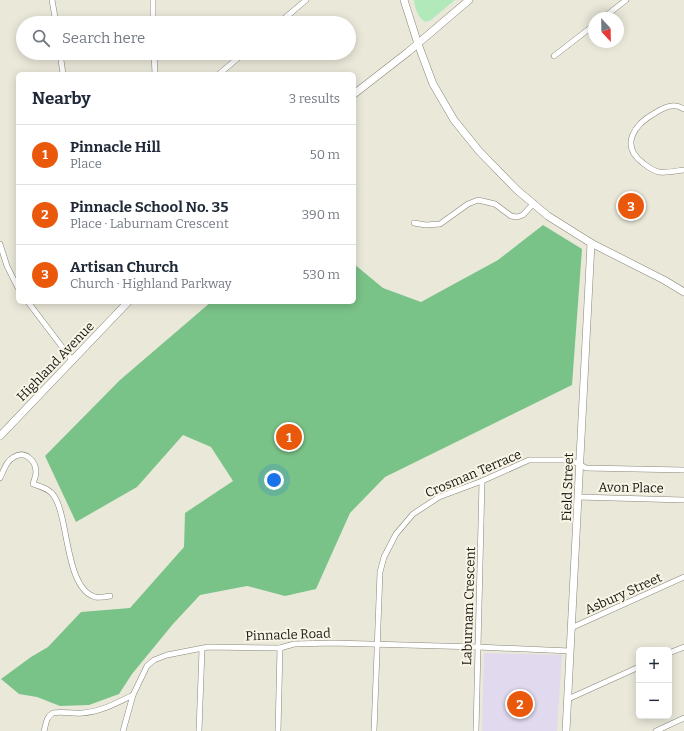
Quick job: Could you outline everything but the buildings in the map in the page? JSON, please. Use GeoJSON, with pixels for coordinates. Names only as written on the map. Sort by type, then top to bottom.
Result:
{"type":"FeatureCollection","features":[{"type":"Feature","properties":{"kind":"street"},"geometry":{"type":"LineString","coordinates":[[52,0],[55,16]]}},
{"type":"Feature","properties":{"kind":"street"},"geometry":{"type":"LineString","coordinates":[[153,0],[154,16]]}},
{"type":"Feature","properties":{"kind":"street"},"geometry":{"type":"LineString","coordinates":[[287,16],[306,0]]}},
{"type":"Feature","properties":{"kind":"street"},"geometry":{"type":"LineString","coordinates":[[404,0],[433,84],[454,120],[480,151],[533,204],[548,216],[591,244],[664,280],[684,292]]}},
{"type":"Feature","properties":{"kind":"street"},"geometry":{"type":"LineString","coordinates":[[356,92],[418,44],[468,0]]}},
{"type":"Feature","properties":{"kind":"street"},"geometry":{"type":"LineString","coordinates":[[611,12],[626,0]]}},
{"type":"Feature","properties":{"kind":"street"},"geometry":{"type":"LineString","coordinates":[[554,56],[588,30]]}},
{"type":"Feature","properties":{"kind":"street"},"geometry":{"type":"LineString","coordinates":[[61,60],[63,72]]}},
{"type":"Feature","properties":{"kind":"street"},"geometry":{"type":"LineString","coordinates":[[154,60],[155,72]]}},
{"type":"Feature","properties":{"kind":"street"},"geometry":{"type":"LineString","coordinates":[[221,72],[236,60]]}},
{"type":"Feature","properties":{"kind":"street"},"geometry":{"type":"LineString","coordinates":[[684,109],[678,106],[671,106],[646,118],[632,134],[630,144],[634,154],[654,171],[669,172],[684,170]]}},
{"type":"Feature","properties":{"kind":"street"},"geometry":{"type":"LineString","coordinates":[[414,223],[426,225],[440,224],[468,204],[478,200],[495,204],[511,216],[523,215],[533,204]]}},
{"type":"Feature","properties":{"kind":"street"},"geometry":{"type":"LineString","coordinates":[[0,244],[7,266],[16,284]]}},
{"type":"Feature","properties":{"kind":"street","name":"Field Street"},"geometry":{"type":"LineString","coordinates":[[566,731],[591,244]]}},
{"type":"Feature","properties":{"kind":"street"},"geometry":{"type":"LineString","coordinates":[[30,304],[72,360]]}},
{"type":"Feature","properties":{"kind":"street","name":"Highland Avenue"},"geometry":{"type":"LineString","coordinates":[[0,436],[126,304]]}},
{"type":"Feature","properties":{"kind":"street"},"geometry":{"type":"LineString","coordinates":[[0,478],[7,464],[14,457],[24,455],[30,458],[35,464],[36,472],[33,484],[50,491],[57,501],[70,557],[79,581],[85,590],[95,597],[110,596]]}},
{"type":"Feature","properties":{"kind":"street","name":"Crosman Terrace"},"geometry":{"type":"LineString","coordinates":[[374,731],[376,644],[380,572],[384,557],[396,534],[413,514],[432,500],[482,481],[529,460],[572,460],[586,468],[684,470]]}},
{"type":"Feature","properties":{"kind":"street","name":"Laburnam Crescent"},"geometry":{"type":"LineString","coordinates":[[476,731],[482,481]]}},
{"type":"Feature","properties":{"kind":"street","name":"Avon Place"},"geometry":{"type":"LineString","coordinates":[[578,497],[684,500]]}},
{"type":"Feature","properties":{"kind":"street","name":"Asbury Street"},"geometry":{"type":"LineString","coordinates":[[572,628],[684,577]]}},
{"type":"Feature","properties":{"kind":"street","name":"Pinnacle Road"},"geometry":{"type":"LineString","coordinates":[[123,731],[133,695],[147,666],[154,660],[167,655],[208,647],[280,648],[285,645],[294,644],[376,644],[570,651]]}},
{"type":"Feature","properties":{"kind":"street"},"geometry":{"type":"LineString","coordinates":[[672,652],[684,647]]}},
{"type":"Feature","properties":{"kind":"street"},"geometry":{"type":"LineString","coordinates":[[278,731],[280,648]]}},
{"type":"Feature","properties":{"kind":"street"},"geometry":{"type":"LineString","coordinates":[[199,731],[202,649]]}},
{"type":"Feature","properties":{"kind":"street"},"geometry":{"type":"LineString","coordinates":[[568,699],[636,668]]}},
{"type":"Feature","properties":{"kind":"street"},"geometry":{"type":"LineString","coordinates":[[44,731],[47,719],[49,715],[53,713],[82,713],[95,711],[109,707],[133,695]]}},
{"type":"Feature","properties":{"kind":"street"},"geometry":{"type":"LineString","coordinates":[[656,731],[684,718]]}},
{"type":"Feature","properties":{"kind":"shaded area"},"geometry":{"type":"Polygon","coordinates":[[[484,653],[562,655],[557,731],[482,731],[484,653]]]}},
{"type":"Feature","properties":{"kind":"green space"},"geometry":{"type":"Polygon","coordinates":[[[414,0],[455,0],[431,20],[426,22],[419,16],[414,0]]]}},
{"type":"Feature","properties":{"kind":"green space"},"geometry":{"type":"Polygon","coordinates":[[[543,225],[582,249],[572,385],[385,477],[350,513],[316,589],[285,596],[247,586],[200,595],[173,624],[132,674],[119,694],[89,705],[60,706],[37,697],[19,694],[1,679],[31,657],[48,647],[81,612],[130,608],[184,547],[185,513],[233,481],[211,447],[183,435],[137,487],[76,522],[45,456],[120,380],[209,304],[356,304],[356,266],[383,288],[421,302],[498,260],[543,225]]]}},
{"type":"Feature","properties":{"kind":"place","name":"Artisan Church"},"geometry":{"type":"Point","coordinates":[631,206]}},
{"type":"Feature","properties":{"kind":"place","name":"Pinnacle Hill"},"geometry":{"type":"Point","coordinates":[289,437]}},
{"type":"Feature","properties":{"kind":"place","name":"Pinnacle School No. 35"},"geometry":{"type":"Point","coordinates":[520,704]}}]}
